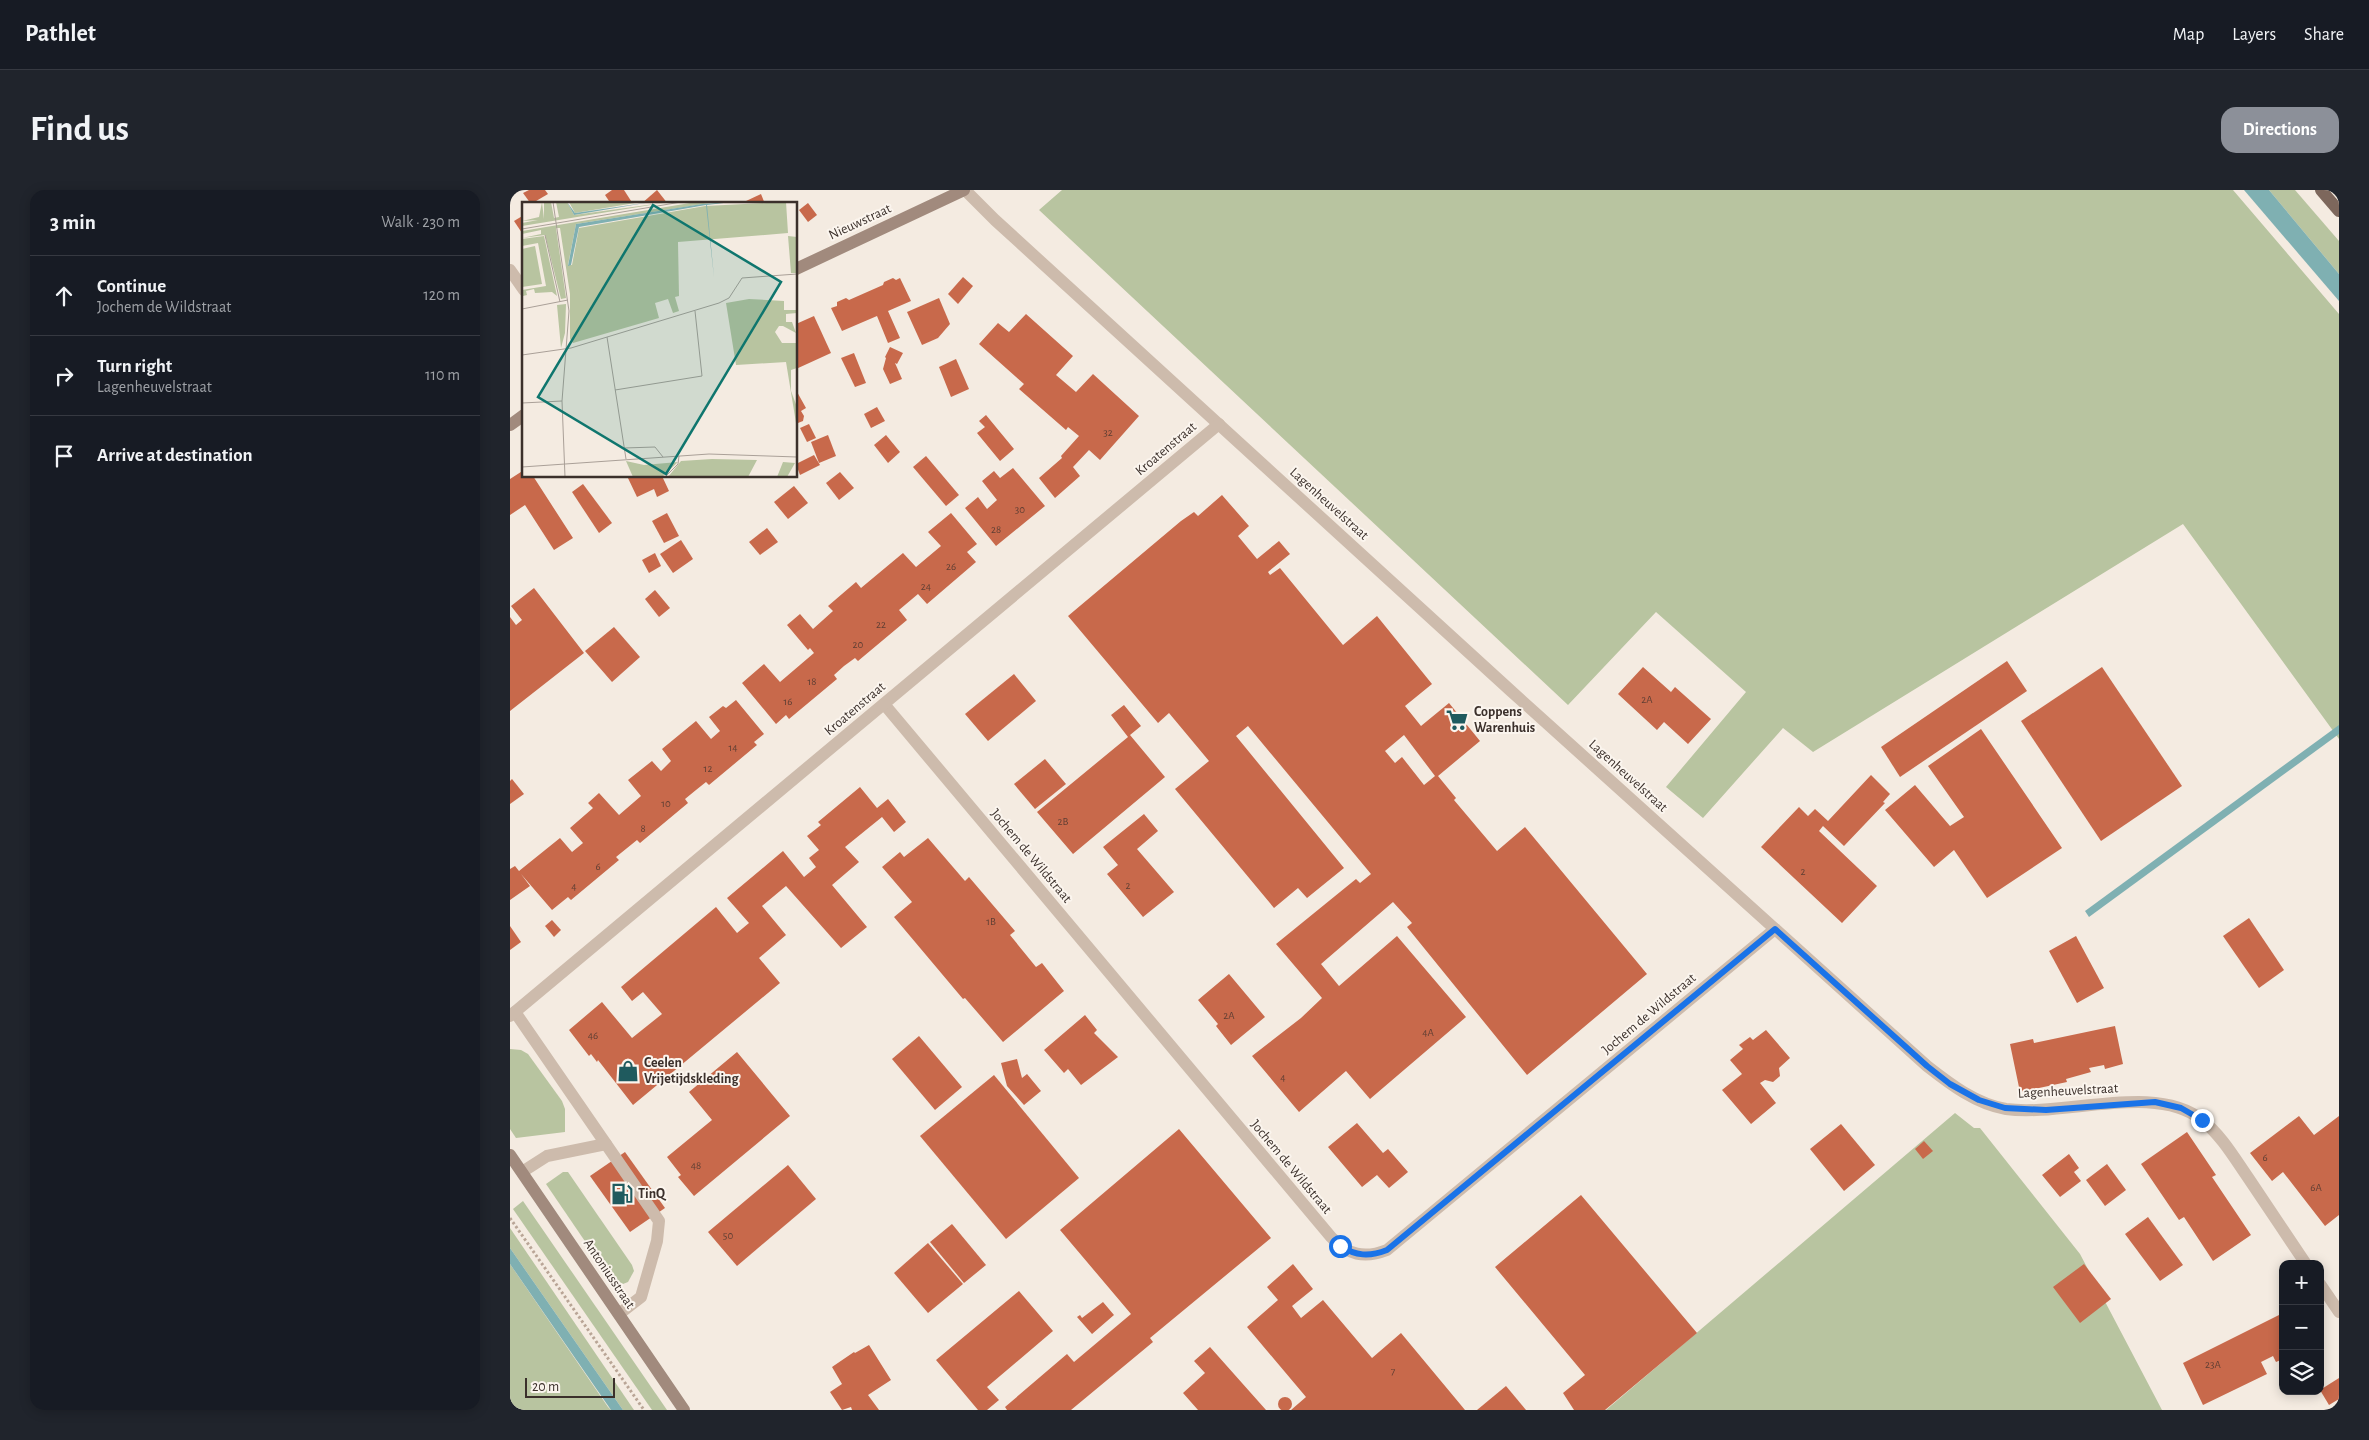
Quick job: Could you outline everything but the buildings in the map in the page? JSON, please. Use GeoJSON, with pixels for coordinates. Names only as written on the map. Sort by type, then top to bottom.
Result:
{"type":"FeatureCollection","features":[{"type":"Feature","properties":{"kind":"main road"},"geometry":{"type":"LineString","coordinates":[[2321,190],[2339,211]]}},
{"type":"Feature","properties":{"kind":"street","name":"Nieuwstraat"},"geometry":{"type":"LineString","coordinates":[[798,268],[965,190]]}},
{"type":"Feature","properties":{"kind":"street","name":"Lagenheuvelstraat"},"geometry":{"type":"LineString","coordinates":[[965,190],[995,220],[1219,424],[1927,1066],[1950,1084],[1979,1100],[2005,1108],[2046,1110],[2155,1102],[2181,1108],[2202,1120],[2220,1138],[2303,1260]]}},
{"type":"Feature","properties":{"kind":"street"},"geometry":{"type":"LineString","coordinates":[[510,270],[522,287]]}},
{"type":"Feature","properties":{"kind":"street"},"geometry":{"type":"LineString","coordinates":[[510,424],[522,417]]}},
{"type":"Feature","properties":{"kind":"street","name":"Kroatenstraat"},"geometry":{"type":"LineString","coordinates":[[513,1014],[1219,424]]}},
{"type":"Feature","properties":{"kind":"street","name":"Jochem de Wildstraat"},"geometry":{"type":"LineString","coordinates":[[884,704],[1331,1237],[1350,1253],[1369,1255],[1387,1250],[1775,929]]}},
{"type":"Feature","properties":{"kind":"street"},"geometry":{"type":"LineString","coordinates":[[513,1014],[659,1221],[657,1241],[641,1297],[619,1314]]}},
{"type":"Feature","properties":{"kind":"street"},"geometry":{"type":"LineString","coordinates":[[522,1172],[547,1156],[606,1144]]}},
{"type":"Feature","properties":{"kind":"street","name":"Antoniusstraat"},"geometry":{"type":"LineString","coordinates":[[510,1155],[684,1410]]}},
{"type":"Feature","properties":{"kind":"street"},"geometry":{"type":"LineString","coordinates":[[2324,1290],[2339,1312]]}},
{"type":"Feature","properties":{"kind":"path"},"geometry":{"type":"LineString","coordinates":[[510,1218],[644,1410]]}},
{"type":"Feature","properties":{"kind":"green space"},"geometry":{"type":"Polygon","coordinates":[[[1062,190],[2233,190],[2339,314],[2339,739],[2183,524],[1813,752],[1783,728],[1703,818],[1666,787],[1746,692],[1656,612],[1568,705],[1039,210],[1062,190]]]}},
{"type":"Feature","properties":{"kind":"green space"},"geometry":{"type":"Polygon","coordinates":[[[2269,190],[2295,190],[2339,241],[2339,274],[2269,190]]]}},
{"type":"Feature","properties":{"kind":"green space"},"geometry":{"type":"Polygon","coordinates":[[[510,1049],[521,1050],[528,1054],[562,1101],[565,1109],[565,1132],[516,1138],[510,1129],[510,1049]]]}},
{"type":"Feature","properties":{"kind":"green space"},"geometry":{"type":"Polygon","coordinates":[[[1955,1113],[1974,1128],[1980,1128],[2080,1254],[2162,1410],[1606,1410],[1955,1113]]]}},
{"type":"Feature","properties":{"kind":"green space"},"geometry":{"type":"Polygon","coordinates":[[[563,1172],[568,1172],[632,1265],[634,1271],[628,1282],[623,1284],[612,1281],[546,1184],[563,1172]]]}},
{"type":"Feature","properties":{"kind":"green space"},"geometry":{"type":"Polygon","coordinates":[[[523,1201],[667,1410],[652,1410],[513,1209],[523,1201]]]}},
{"type":"Feature","properties":{"kind":"green space"},"geometry":{"type":"Polygon","coordinates":[[[510,1228],[634,1410],[623,1410],[510,1248],[510,1228]]]}},
{"type":"Feature","properties":{"kind":"green space"},"geometry":{"type":"Polygon","coordinates":[[[510,1264],[608,1407],[611,1410],[510,1410],[510,1264]]]}},
{"type":"Feature","properties":{"kind":"water"},"geometry":{"type":"Polygon","coordinates":[[[2244,190],[2269,190],[2339,274],[2339,301],[2244,190]]]}},
{"type":"Feature","properties":{"kind":"water"},"geometry":{"type":"Polygon","coordinates":[[[2339,725],[2339,734],[2089,917],[2085,911],[2339,725]]]}},
{"type":"Feature","properties":{"kind":"water"},"geometry":{"type":"Polygon","coordinates":[[[510,1248],[623,1410],[611,1410],[510,1264],[510,1248]]]}},
{"type":"Feature","properties":{"kind":"place","name":"Coppens Warenhuis"},"geometry":{"type":"Point","coordinates":[1457,720]}},
{"type":"Feature","properties":{"kind":"place","name":"Ceelen Vrijetijdskleding"},"geometry":{"type":"Point","coordinates":[628,1071]}},
{"type":"Feature","properties":{"kind":"place","name":"TinQ"},"geometry":{"type":"Point","coordinates":[622,1194]}},
{"type":"Feature","properties":{"kind":"route"},"geometry":{"type":"LineString","coordinates":[[1340,1246],[1350,1253],[1363,1255],[1387,1250],[1775,929],[1927,1066],[1950,1084],[1979,1100],[2005,1108],[2046,1110],[2102,1104],[2155,1102],[2181,1108],[2202,1120]]}}]}
